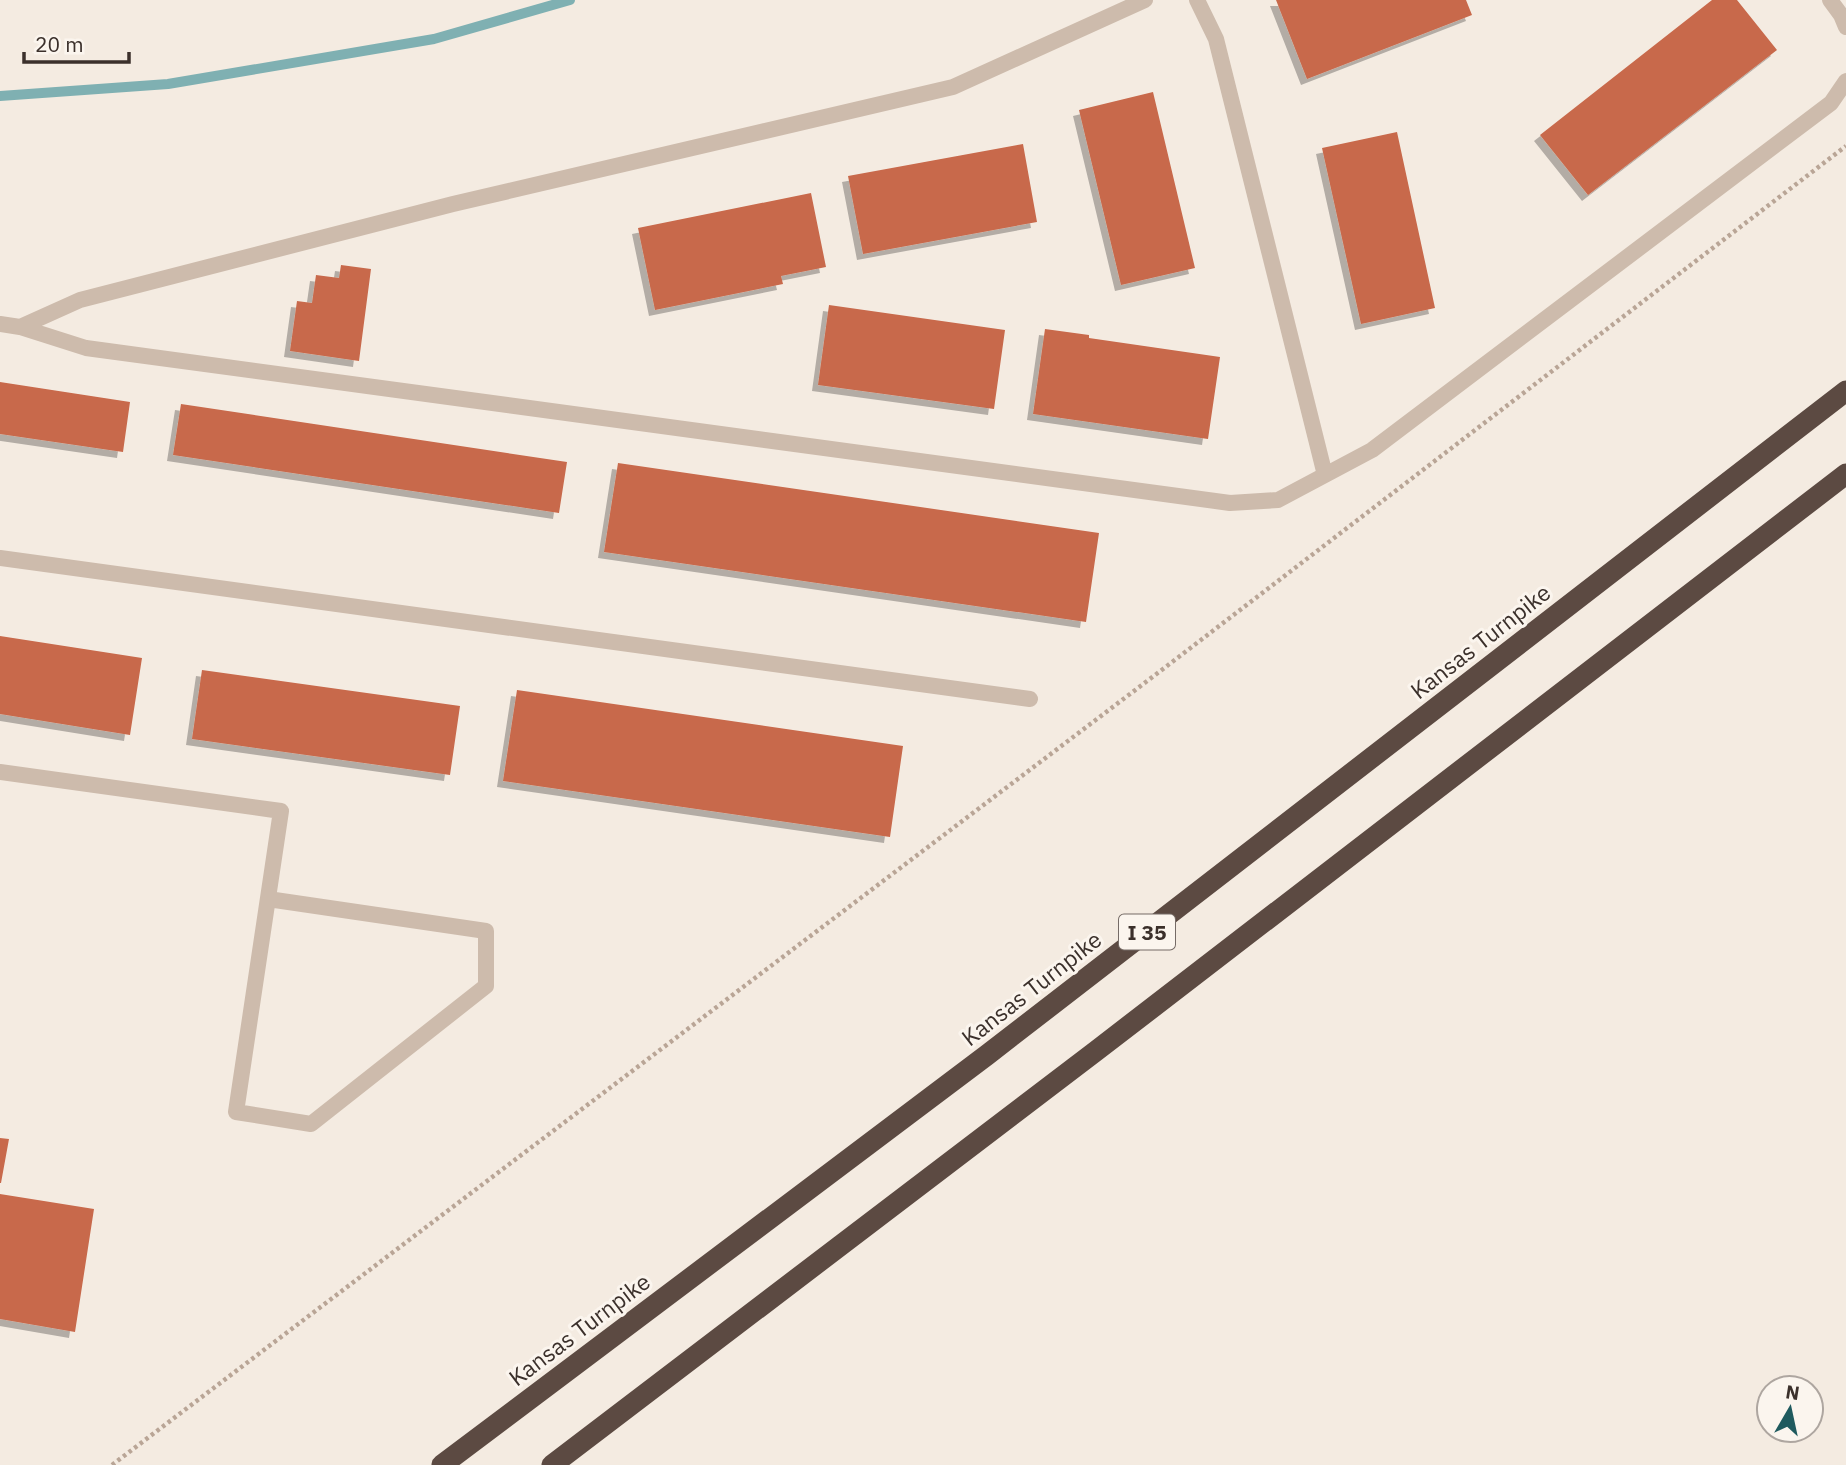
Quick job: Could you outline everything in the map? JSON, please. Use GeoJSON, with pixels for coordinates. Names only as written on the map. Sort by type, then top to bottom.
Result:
{"type":"FeatureCollection","features":[{"type":"Feature","properties":{"kind":"highway","name":"Kansas Turnpike"},"geometry":{"type":"LineString","coordinates":[[442,1465],[987,1055],[1846,391]]}},
{"type":"Feature","properties":{"kind":"highway","name":"I 35"},"geometry":{"type":"LineString","coordinates":[[552,1465],[1107,1043],[1846,474]]}},
{"type":"Feature","properties":{"kind":"lane"},"geometry":{"type":"LineString","coordinates":[[20,327],[93,296],[453,204],[953,87],[1145,0]]}},
{"type":"Feature","properties":{"kind":"lane"},"geometry":{"type":"LineString","coordinates":[[1197,0],[1216,39],[1325,475]]}},
{"type":"Feature","properties":{"kind":"lane"},"geometry":{"type":"LineString","coordinates":[[1830,0],[1846,27]]}},
{"type":"Feature","properties":{"kind":"lane"},"geometry":{"type":"LineString","coordinates":[[0,324],[20,327],[86,348],[1230,503],[1278,500],[1372,450],[1820,112],[1831,103],[1846,80]]}},
{"type":"Feature","properties":{"kind":"lane"},"geometry":{"type":"LineString","coordinates":[[0,558],[1030,699]]}},
{"type":"Feature","properties":{"kind":"lane"},"geometry":{"type":"LineString","coordinates":[[0,772],[281,811],[236,1112],[311,1124],[486,986],[486,932],[268,899]]}},
{"type":"Feature","properties":{"kind":"path"},"geometry":{"type":"LineString","coordinates":[[112,1465],[1141,685],[1846,146]]}},
{"type":"Feature","properties":{"kind":"building"},"geometry":{"type":"Polygon","coordinates":[[[1276,0],[1466,0],[1472,15],[1307,79],[1276,0]]]}},
{"type":"Feature","properties":{"kind":"building"},"geometry":{"type":"Polygon","coordinates":[[[1712,0],[1737,0],[1777,50],[1588,195],[1540,135],[1712,0]]]}},
{"type":"Feature","properties":{"kind":"building"},"geometry":{"type":"Polygon","coordinates":[[[1153,92],[1195,268],[1121,285],[1079,110],[1153,92]]]}},
{"type":"Feature","properties":{"kind":"building"},"geometry":{"type":"Polygon","coordinates":[[[1397,132],[1435,308],[1361,324],[1322,148],[1397,132]]]}},
{"type":"Feature","properties":{"kind":"building"},"geometry":{"type":"Polygon","coordinates":[[[1023,144],[1037,222],[863,254],[848,176],[1023,144]]]}},
{"type":"Feature","properties":{"kind":"building"},"geometry":{"type":"Polygon","coordinates":[[[811,193],[826,267],[781,276],[783,284],[655,310],[638,228],[811,193]]]}},
{"type":"Feature","properties":{"kind":"building"},"geometry":{"type":"Polygon","coordinates":[[[341,265],[371,269],[359,361],[290,351],[297,301],[312,303],[316,275],[339,278],[341,265]]]}},
{"type":"Feature","properties":{"kind":"building"},"geometry":{"type":"Polygon","coordinates":[[[829,305],[1005,330],[994,409],[818,385],[829,305]]]}},
{"type":"Feature","properties":{"kind":"building"},"geometry":{"type":"Polygon","coordinates":[[[1045,329],[1220,357],[1208,439],[1033,414],[1045,329]]]}},
{"type":"Feature","properties":{"kind":"building"},"geometry":{"type":"Polygon","coordinates":[[[0,382],[130,402],[123,452],[0,434],[0,382]]]}},
{"type":"Feature","properties":{"kind":"building"},"geometry":{"type":"Polygon","coordinates":[[[181,404],[567,462],[559,513],[173,455],[181,404]]]}},
{"type":"Feature","properties":{"kind":"building"},"geometry":{"type":"Polygon","coordinates":[[[618,463],[1099,533],[1086,622],[604,552],[618,463]]]}},
{"type":"Feature","properties":{"kind":"building"},"geometry":{"type":"Polygon","coordinates":[[[0,636],[142,658],[130,735],[0,714],[0,636]]]}},
{"type":"Feature","properties":{"kind":"building"},"geometry":{"type":"Polygon","coordinates":[[[202,670],[460,706],[450,775],[192,739],[202,670]]]}},
{"type":"Feature","properties":{"kind":"building"},"geometry":{"type":"Polygon","coordinates":[[[517,690],[903,746],[890,837],[503,781],[517,690]]]}},
{"type":"Feature","properties":{"kind":"building"},"geometry":{"type":"Polygon","coordinates":[[[0,1138],[9,1139],[1,1183],[0,1183],[0,1138]]]}},
{"type":"Feature","properties":{"kind":"building"},"geometry":{"type":"Polygon","coordinates":[[[0,1194],[94,1209],[75,1332],[0,1319],[0,1194]]]}},
{"type":"Feature","properties":{"kind":"waterway"},"geometry":{"type":"LineString","coordinates":[[0,96],[168,84],[434,39],[570,0]]}}]}
